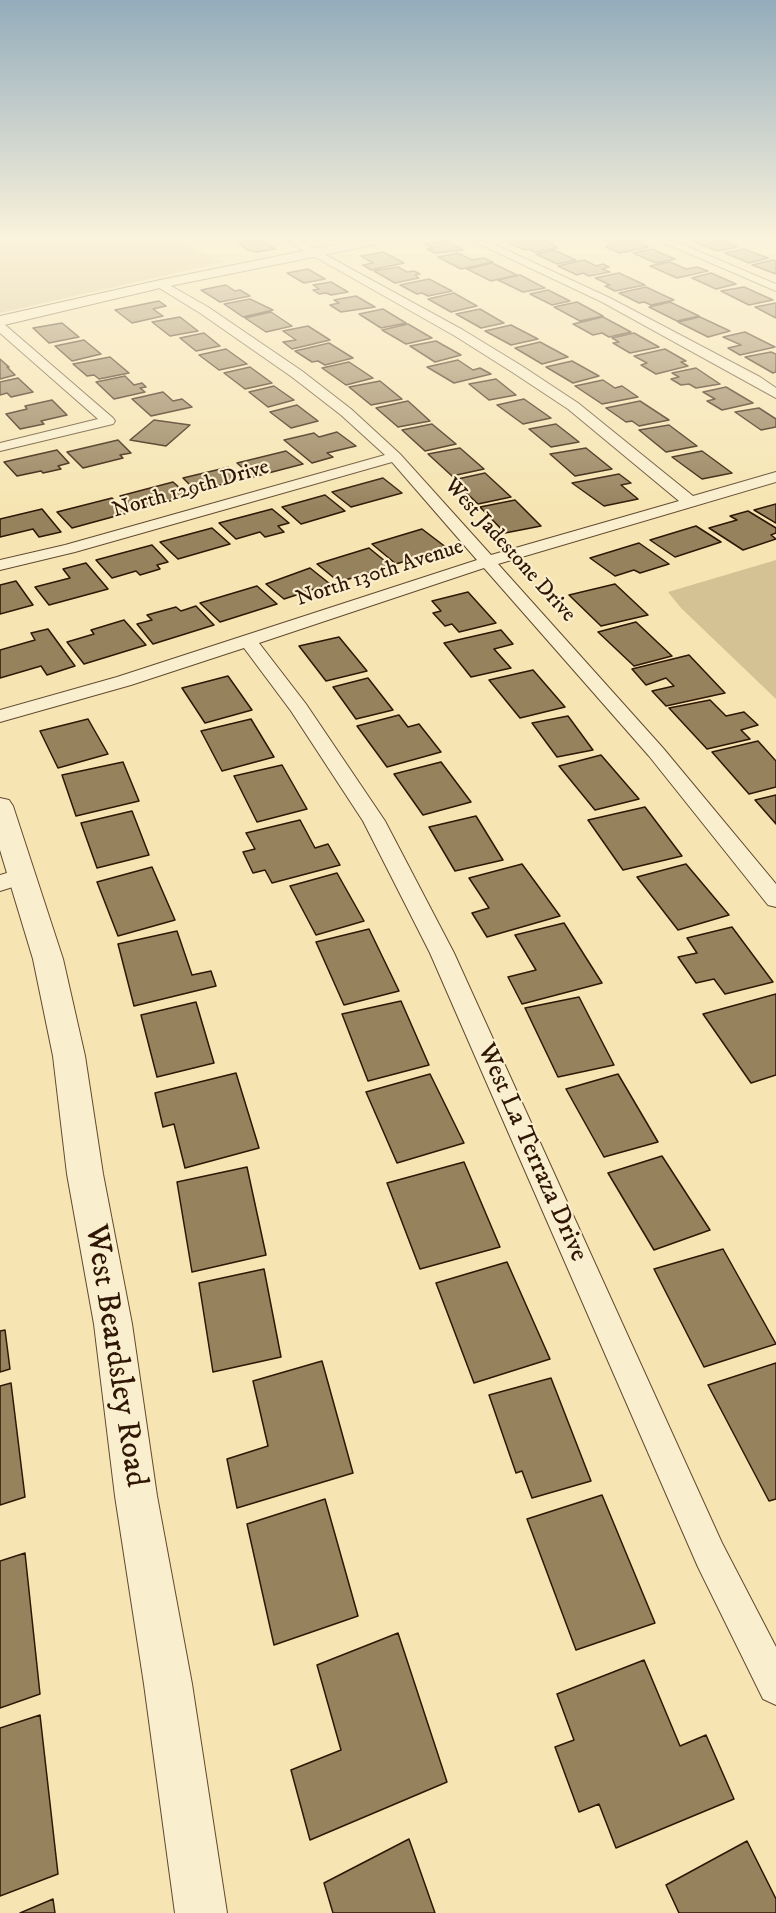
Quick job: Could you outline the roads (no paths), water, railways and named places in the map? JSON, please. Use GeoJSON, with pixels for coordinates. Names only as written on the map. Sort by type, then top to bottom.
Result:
{"type":"FeatureCollection","features":[{"type":"Feature","properties":{"kind":"street"},"geometry":{"type":"LineString","coordinates":[[0,447],[108,421],[4,330]]}},
{"type":"Feature","properties":{"kind":"street","name":"West Jadestone Drive"},"geometry":{"type":"LineString","coordinates":[[233,330],[297,374],[346,412],[395,457],[656,752],[776,899]]}},
{"type":"Feature","properties":{"kind":"street"},"geometry":{"type":"LineString","coordinates":[[454,330],[573,406],[690,502]]}},
{"type":"Feature","properties":{"kind":"street"},"geometry":{"type":"LineString","coordinates":[[662,330],[755,380],[776,394]]}},
{"type":"Feature","properties":{"kind":"street","name":"North 129th Drive"},"geometry":{"type":"LineString","coordinates":[[0,565],[69,549],[395,457]]}},
{"type":"Feature","properties":{"kind":"street","name":"North 130th Avenue"},"geometry":{"type":"LineString","coordinates":[[0,716],[248,641],[489,561],[776,477]]}},
{"type":"Feature","properties":{"kind":"street","name":"West La Terraza Drive"},"geometry":{"type":"LineString","coordinates":[[248,641],[299,708],[374,821],[442,953],[710,1555],[776,1686]]}},
{"type":"Feature","properties":{"kind":"street","name":"West Beardsley Road"},"geometry":{"type":"LineString","coordinates":[[0,806],[12,880],[48,959],[69,1056],[85,1174],[113,1324],[136,1496],[168,1684],[201,1913]]}}]}
